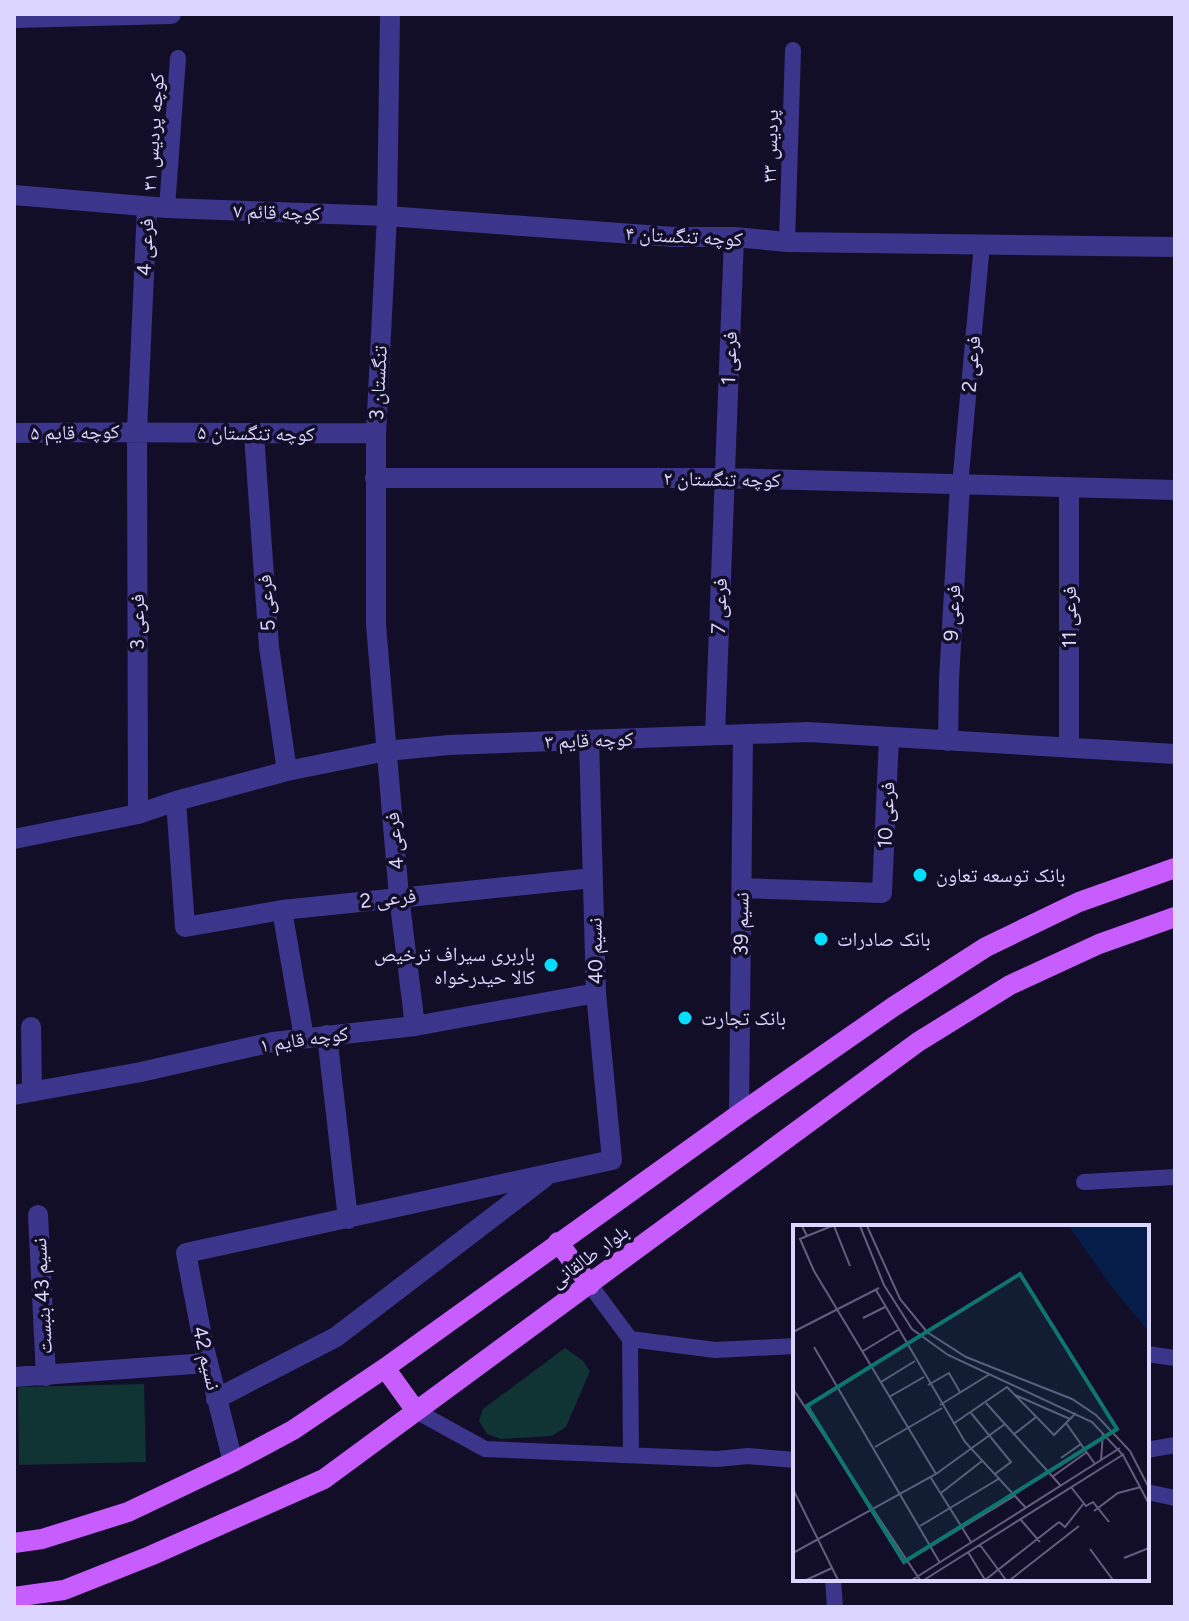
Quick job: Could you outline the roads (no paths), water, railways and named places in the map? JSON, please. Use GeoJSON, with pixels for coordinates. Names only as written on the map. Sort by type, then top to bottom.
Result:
{"type":"FeatureCollection","features":[{"type":"Feature","properties":{"kind":"main road","name":"بلوار طالقانی"},"geometry":{"type":"LineString","coordinates":[[14,1543],[42,1539],[128,1512],[293,1430],[385,1368],[739,1114],[986,947],[1079,902],[1175,868]]}},
{"type":"Feature","properties":{"kind":"main road","name":"بلوار طالقانی"},"geometry":{"type":"LineString","coordinates":[[14,1597],[64,1590],[150,1556],[324,1479],[918,1042],[1010,985],[1099,944],[1175,917]]}},
{"type":"Feature","properties":{"kind":"main road"},"geometry":{"type":"LineString","coordinates":[[558,1242],[590,1285]]}},
{"type":"Feature","properties":{"kind":"main road"},"geometry":{"type":"LineString","coordinates":[[385,1368],[416,1411]]}},
{"type":"Feature","properties":{"kind":"main road"},"geometry":{"type":"LineString","coordinates":[[14,1530],[42,1539]]}},
{"type":"Feature","properties":{"kind":"street"},"geometry":{"type":"LineString","coordinates":[[14,18],[171,14]]}},
{"type":"Feature","properties":{"kind":"street","name":"تنگستان 3"},"geometry":{"type":"LineString","coordinates":[[386,751],[376,625],[375,478],[387,216],[390,14]]}},
{"type":"Feature","properties":{"kind":"street","name":"کوچه قائم ۷"},"geometry":{"type":"LineString","coordinates":[[14,195],[157,208],[387,216]]}},
{"type":"Feature","properties":{"kind":"street","name":"فرعی 4"},"geometry":{"type":"LineString","coordinates":[[137,431],[157,208]]}},
{"type":"Feature","properties":{"kind":"street","name":"کوچه تنگستان ۴"},"geometry":{"type":"LineString","coordinates":[[387,216],[787,242],[1175,247]]}},
{"type":"Feature","properties":{"kind":"street","name":"فرعی 1"},"geometry":{"type":"LineString","coordinates":[[724,478],[734,237]]}},
{"type":"Feature","properties":{"kind":"street","name":"کوچه قایم ۵"},"geometry":{"type":"LineString","coordinates":[[14,433],[137,431]]}},
{"type":"Feature","properties":{"kind":"street","name":"کوچه تنگستان ۵"},"geometry":{"type":"LineString","coordinates":[[137,431],[376,433]]}},
{"type":"Feature","properties":{"kind":"street","name":"فرعی 3"},"geometry":{"type":"LineString","coordinates":[[137,431],[138,814]]}},
{"type":"Feature","properties":{"kind":"street","name":"فرعی 5"},"geometry":{"type":"LineString","coordinates":[[254,434],[269,647],[287,771]]}},
{"type":"Feature","properties":{"kind":"street","name":"کوچه تنگستان ۲"},"geometry":{"type":"LineString","coordinates":[[375,478],[724,478],[1175,490]]}},
{"type":"Feature","properties":{"kind":"street","name":"فرعی 7"},"geometry":{"type":"LineString","coordinates":[[715,734],[724,478]]}},
{"type":"Feature","properties":{"kind":"street","name":"فرعی 9"},"geometry":{"type":"LineString","coordinates":[[948,741],[949,667],[960,485]]}},
{"type":"Feature","properties":{"kind":"street","name":"فرعی 11"},"geometry":{"type":"LineString","coordinates":[[1069,487],[1069,747]]}},
{"type":"Feature","properties":{"kind":"street","name":"کوچه قایم ۳"},"geometry":{"type":"LineString","coordinates":[[14,839],[138,814],[287,771],[386,751],[449,745],[808,732],[1175,754]]}},
{"type":"Feature","properties":{"kind":"street","name":"نسیم 39"},"geometry":{"type":"LineString","coordinates":[[739,1114],[743,735]]}},
{"type":"Feature","properties":{"kind":"street","name":"فرعی 10"},"geometry":{"type":"LineString","coordinates":[[742,888],[882,893],[889,737]]}},
{"type":"Feature","properties":{"kind":"street","name":"نسیم 40"},"geometry":{"type":"LineString","coordinates":[[548,1175],[612,1160],[596,993],[589,740]]}},
{"type":"Feature","properties":{"kind":"street","name":"فرعی 4"},"geometry":{"type":"LineString","coordinates":[[386,751],[415,1026]]}},
{"type":"Feature","properties":{"kind":"street","name":"فرعی 2"},"geometry":{"type":"LineString","coordinates":[[176,801],[185,927],[282,910],[593,878]]}},
{"type":"Feature","properties":{"kind":"street"},"geometry":{"type":"LineString","coordinates":[[282,910],[304,1038]]}},
{"type":"Feature","properties":{"kind":"street","name":"کوچه قایم ۱"},"geometry":{"type":"LineString","coordinates":[[23,1093],[304,1038],[415,1026],[596,993]]}},
{"type":"Feature","properties":{"kind":"street"},"geometry":{"type":"LineString","coordinates":[[23,1093],[31,1027]]}},
{"type":"Feature","properties":{"kind":"street"},"geometry":{"type":"LineString","coordinates":[[327,1035],[348,1219],[548,1175]]}},
{"type":"Feature","properties":{"kind":"street"},"geometry":{"type":"LineString","coordinates":[[216,1399],[336,1337],[548,1175]]}},
{"type":"Feature","properties":{"kind":"street","name":"نسیم 43 بنبست"},"geometry":{"type":"LineString","coordinates":[[38,1215],[46,1376]]}},
{"type":"Feature","properties":{"kind":"street","name":"نسیم 42"},"geometry":{"type":"LineString","coordinates":[[233,1462],[207,1363],[186,1253],[348,1219]]}},
{"type":"Feature","properties":{"kind":"street"},"geometry":{"type":"LineString","coordinates":[[14,1377],[207,1363]]}},
{"type":"Feature","properties":{"kind":"lane","name":"پردیس ۳۳"},"geometry":{"type":"LineString","coordinates":[[787,242],[793,50]]}},
{"type":"Feature","properties":{"kind":"lane","name":"کوچه پردیس ۳۱"},"geometry":{"type":"LineString","coordinates":[[157,208],[178,58]]}},
{"type":"Feature","properties":{"kind":"lane","name":"فرعی 2"},"geometry":{"type":"LineString","coordinates":[[960,485],[982,244]]}},
{"type":"Feature","properties":{"kind":"lane"},"geometry":{"type":"LineString","coordinates":[[1084,1182],[1175,1177]]}},
{"type":"Feature","properties":{"kind":"lane"},"geometry":{"type":"LineString","coordinates":[[590,1285],[630,1339],[631,1455]]}},
{"type":"Feature","properties":{"kind":"lane"},"geometry":{"type":"LineString","coordinates":[[630,1339],[715,1350],[793,1346]]}},
{"type":"Feature","properties":{"kind":"lane"},"geometry":{"type":"LineString","coordinates":[[1149,1354],[1175,1358]]}},
{"type":"Feature","properties":{"kind":"lane"},"geometry":{"type":"LineString","coordinates":[[416,1411],[485,1449],[793,1460]]}},
{"type":"Feature","properties":{"kind":"lane"},"geometry":{"type":"LineString","coordinates":[[1149,1450],[1175,1445]]}},
{"type":"Feature","properties":{"kind":"lane"},"geometry":{"type":"LineString","coordinates":[[1149,1492],[1175,1498]]}},
{"type":"Feature","properties":{"kind":"lane"},"geometry":{"type":"LineString","coordinates":[[833,1581],[835,1607]]}},
{"type":"Feature","properties":{"kind":"place","name":"بانک توسعه تعاون"},"geometry":{"type":"Point","coordinates":[920,875]}},
{"type":"Feature","properties":{"kind":"place","name":"بانک صادرات"},"geometry":{"type":"Point","coordinates":[821,939]}},
{"type":"Feature","properties":{"kind":"place","name":"باربری سیراف ترخیص کالا حیدرخواه"},"geometry":{"type":"Point","coordinates":[551,965]}},
{"type":"Feature","properties":{"kind":"place","name":"بانک تجارت"},"geometry":{"type":"Point","coordinates":[685,1018]}}]}
